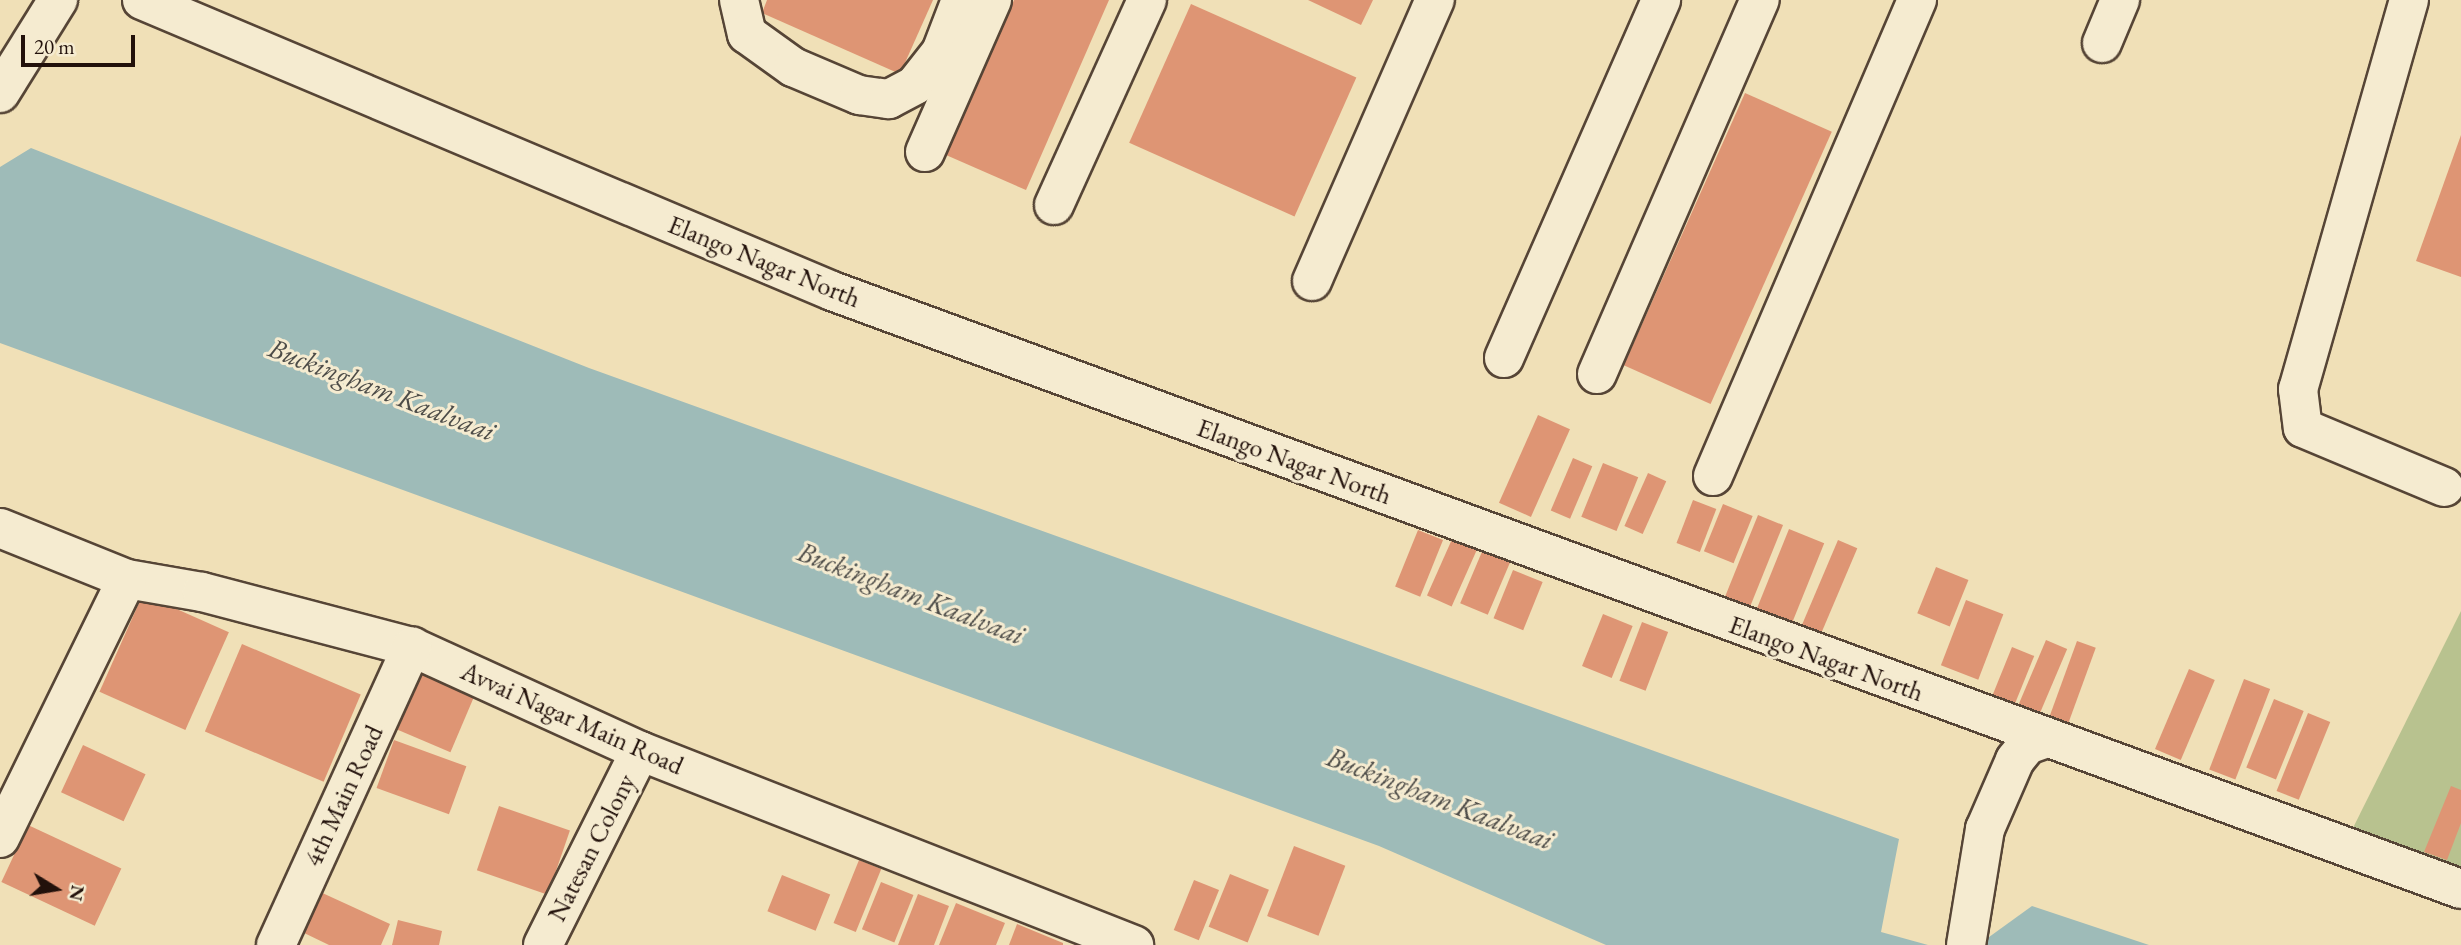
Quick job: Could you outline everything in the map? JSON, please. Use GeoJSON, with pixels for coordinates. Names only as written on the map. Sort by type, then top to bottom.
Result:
{"type":"FeatureCollection","features":[{"type":"Feature","properties":{"kind":"street"},"geometry":{"type":"LineString","coordinates":[[0,93],[58,0]]}},
{"type":"Feature","properties":{"kind":"street","name":"Elango Nagar North"},"geometry":{"type":"LineString","coordinates":[[142,0],[832,292],[2045,739],[2461,888]]}},
{"type":"Feature","properties":{"kind":"street"},"geometry":{"type":"LineString","coordinates":[[739,0],[747,34],[793,67],[859,95],[889,99],[915,85],[941,52],[961,0]]}},
{"type":"Feature","properties":{"kind":"street"},"geometry":{"type":"LineString","coordinates":[[925,152],[992,0]]}},
{"type":"Feature","properties":{"kind":"street"},"geometry":{"type":"LineString","coordinates":[[1054,205],[1147,0]]}},
{"type":"Feature","properties":{"kind":"street"},"geometry":{"type":"LineString","coordinates":[[1312,281],[1436,0]]}},
{"type":"Feature","properties":{"kind":"street"},"geometry":{"type":"LineString","coordinates":[[1504,358],[1661,0]]}},
{"type":"Feature","properties":{"kind":"street"},"geometry":{"type":"LineString","coordinates":[[1597,374],[1760,0]]}},
{"type":"Feature","properties":{"kind":"street"},"geometry":{"type":"LineString","coordinates":[[1713,476],[1917,0]]}},
{"type":"Feature","properties":{"kind":"street"},"geometry":{"type":"LineString","coordinates":[[2102,43],[2120,0]]}},
{"type":"Feature","properties":{"kind":"street"},"geometry":{"type":"LineString","coordinates":[[2409,0],[2298,390],[2303,428],[2444,487]]}},
{"type":"Feature","properties":{"kind":"street","name":"Avvai Nagar Main Road"},"geometry":{"type":"LineString","coordinates":[[0,528],[127,579],[202,592],[412,648],[640,751],[1134,945]]}},
{"type":"Feature","properties":{"kind":"street"},"geometry":{"type":"LineString","coordinates":[[0,838],[127,579]]}},
{"type":"Feature","properties":{"kind":"street","name":"4th Main Road"},"geometry":{"type":"LineString","coordinates":[[276,945],[412,648]]}},
{"type":"Feature","properties":{"kind":"street"},"geometry":{"type":"LineString","coordinates":[[1966,945],[1985,829],[2015,760],[2027,745],[2045,739]]}},
{"type":"Feature","properties":{"kind":"street","name":"Natesan Colony"},"geometry":{"type":"LineString","coordinates":[[543,945],[640,751]]}},
{"type":"Feature","properties":{"kind":"green space"},"geometry":{"type":"Polygon","coordinates":[[[2461,611],[2461,901],[2338,858],[2461,611]]]}},
{"type":"Feature","properties":{"kind":"water","name":"Buckingham Kaalvaai"},"geometry":{"type":"Polygon","coordinates":[[[31,148],[589,368],[1899,839],[1881,932],[1928,945],[1606,945],[1379,846],[0,343],[0,167],[31,148]]]}},
{"type":"Feature","properties":{"kind":"water"},"geometry":{"type":"Polygon","coordinates":[[[2032,906],[2149,945],[1978,945],[2032,906]]]}},
{"type":"Feature","properties":{"kind":"building"},"geometry":{"type":"Polygon","coordinates":[[[767,0],[933,0],[900,74],[762,13],[767,0]]]}},
{"type":"Feature","properties":{"kind":"building"},"geometry":{"type":"Polygon","coordinates":[[[1014,0],[1109,0],[1026,190],[946,155],[1014,0]]]}},
{"type":"Feature","properties":{"kind":"building"},"geometry":{"type":"Polygon","coordinates":[[[1308,0],[1373,0],[1361,25],[1308,0]]]}},
{"type":"Feature","properties":{"kind":"building"},"geometry":{"type":"Polygon","coordinates":[[[1191,4],[1356,78],[1295,216],[1129,143],[1191,4]]]}},
{"type":"Feature","properties":{"kind":"building"},"geometry":{"type":"Polygon","coordinates":[[[1745,93],[1832,132],[1711,404],[1624,365],[1745,93]]]}},
{"type":"Feature","properties":{"kind":"building"},"geometry":{"type":"Polygon","coordinates":[[[2461,135],[2461,277],[2416,261],[2461,135]]]}},
{"type":"Feature","properties":{"kind":"building"},"geometry":{"type":"Polygon","coordinates":[[[1538,415],[1570,429],[1531,517],[1499,503],[1538,415]]]}},
{"type":"Feature","properties":{"kind":"building"},"geometry":{"type":"Polygon","coordinates":[[[1573,458],[1592,466],[1570,519],[1551,510],[1573,458]]]}},
{"type":"Feature","properties":{"kind":"building"},"geometry":{"type":"Polygon","coordinates":[[[1603,463],[1638,477],[1617,531],[1581,517],[1603,463]]]}},
{"type":"Feature","properties":{"kind":"building"},"geometry":{"type":"Polygon","coordinates":[[[1648,473],[1666,481],[1643,534],[1624,526],[1648,473]]]}},
{"type":"Feature","properties":{"kind":"building"},"geometry":{"type":"Polygon","coordinates":[[[1693,500],[1716,509],[1700,552],[1677,543],[1693,500]]]}},
{"type":"Feature","properties":{"kind":"building"},"geometry":{"type":"Polygon","coordinates":[[[1723,504],[1753,516],[1734,563],[1704,551],[1723,504]]]}},
{"type":"Feature","properties":{"kind":"building"},"geometry":{"type":"Polygon","coordinates":[[[1758,515],[1783,525],[1748,612],[1723,602],[1758,515]]]}},
{"type":"Feature","properties":{"kind":"building"},"geometry":{"type":"Polygon","coordinates":[[[1789,529],[1824,543],[1789,630],[1754,616],[1789,529]]]}},
{"type":"Feature","properties":{"kind":"building"},"geometry":{"type":"Polygon","coordinates":[[[1418,530],[1443,540],[1420,597],[1395,587],[1418,530]]]}},
{"type":"Feature","properties":{"kind":"building"},"geometry":{"type":"Polygon","coordinates":[[[1453,537],[1478,548],[1452,606],[1427,595],[1453,537]]]}},
{"type":"Feature","properties":{"kind":"building"},"geometry":{"type":"Polygon","coordinates":[[[1838,540],[1857,548],[1818,640],[1799,632],[1838,540]]]}},
{"type":"Feature","properties":{"kind":"building"},"geometry":{"type":"Polygon","coordinates":[[[1484,547],[1512,559],[1488,615],[1460,603],[1484,547]]]}},
{"type":"Feature","properties":{"kind":"building"},"geometry":{"type":"Polygon","coordinates":[[[1936,567],[1968,580],[1950,626],[1917,613],[1936,567]]]}},
{"type":"Feature","properties":{"kind":"building"},"geometry":{"type":"Polygon","coordinates":[[[1513,570],[1543,582],[1523,630],[1494,618],[1513,570]]]}},
{"type":"Feature","properties":{"kind":"building"},"geometry":{"type":"Polygon","coordinates":[[[143,594],[229,632],[185,730],[99,692],[143,594]]]}},
{"type":"Feature","properties":{"kind":"building"},"geometry":{"type":"Polygon","coordinates":[[[1966,600],[2003,614],[1978,680],[1941,665],[1966,600]]]}},
{"type":"Feature","properties":{"kind":"building"},"geometry":{"type":"Polygon","coordinates":[[[1603,614],[1633,626],[1612,678],[1582,666],[1603,614]]]}},
{"type":"Feature","properties":{"kind":"building"},"geometry":{"type":"Polygon","coordinates":[[[1642,622],[1668,632],[1646,691],[1619,681],[1642,622]]]}},
{"type":"Feature","properties":{"kind":"building"},"geometry":{"type":"Polygon","coordinates":[[[2046,640],[2067,649],[2034,726],[2013,717],[2046,640]]]}},
{"type":"Feature","properties":{"kind":"building"},"geometry":{"type":"Polygon","coordinates":[[[2077,641],[2096,648],[2065,733],[2046,727],[2077,641]]]}},
{"type":"Feature","properties":{"kind":"building"},"geometry":{"type":"Polygon","coordinates":[[[242,644],[361,694],[324,782],[205,731],[242,644]]]}},
{"type":"Feature","properties":{"kind":"building"},"geometry":{"type":"Polygon","coordinates":[[[2012,647],[2034,656],[2009,719],[1987,710],[2012,647]]]}},
{"type":"Feature","properties":{"kind":"building"},"geometry":{"type":"Polygon","coordinates":[[[416,667],[476,692],[450,752],[391,727],[416,667]]]}},
{"type":"Feature","properties":{"kind":"building"},"geometry":{"type":"Polygon","coordinates":[[[2189,669],[2215,680],[2181,760],[2155,749],[2189,669]]]}},
{"type":"Feature","properties":{"kind":"building"},"geometry":{"type":"Polygon","coordinates":[[[2244,679],[2270,689],[2235,780],[2209,770],[2244,679]]]}},
{"type":"Feature","properties":{"kind":"building"},"geometry":{"type":"Polygon","coordinates":[[[2274,699],[2304,711],[2276,780],[2246,768],[2274,699]]]}},
{"type":"Feature","properties":{"kind":"building"},"geometry":{"type":"Polygon","coordinates":[[[2308,713],[2330,722],[2299,800],[2277,791],[2308,713]]]}},
{"type":"Feature","properties":{"kind":"building"},"geometry":{"type":"Polygon","coordinates":[[[394,740],[466,766],[449,814],[377,788],[394,740]]]}},
{"type":"Feature","properties":{"kind":"building"},"geometry":{"type":"Polygon","coordinates":[[[83,745],[146,774],[124,821],[61,792],[83,745]]]}},
{"type":"Feature","properties":{"kind":"building"},"geometry":{"type":"Polygon","coordinates":[[[2451,786],[2461,790],[2461,823],[2447,860],[2424,852],[2451,786]]]}},
{"type":"Feature","properties":{"kind":"building"},"geometry":{"type":"Polygon","coordinates":[[[499,806],[570,830],[548,895],[477,870],[499,806]]]}},
{"type":"Feature","properties":{"kind":"building"},"geometry":{"type":"Polygon","coordinates":[[[28,825],[121,869],[95,926],[1,882],[28,825]]]}},
{"type":"Feature","properties":{"kind":"building"},"geometry":{"type":"Polygon","coordinates":[[[1294,846],[1345,866],[1318,936],[1267,916],[1294,846]]]}},
{"type":"Feature","properties":{"kind":"building"},"geometry":{"type":"Polygon","coordinates":[[[859,860],[881,869],[856,932],[834,923],[859,860]]]}},
{"type":"Feature","properties":{"kind":"building"},"geometry":{"type":"Polygon","coordinates":[[[1230,874],[1269,890],[1248,943],[1209,927],[1230,874]]]}},
{"type":"Feature","properties":{"kind":"building"},"geometry":{"type":"Polygon","coordinates":[[[782,875],[830,894],[816,931],[767,911],[782,875]]]}},
{"type":"Feature","properties":{"kind":"building"},"geometry":{"type":"Polygon","coordinates":[[[1194,880],[1219,890],[1199,940],[1174,930],[1194,880]]]}},
{"type":"Feature","properties":{"kind":"building"},"geometry":{"type":"Polygon","coordinates":[[[881,882],[913,895],[894,942],[862,929],[881,882]]]}},
{"type":"Feature","properties":{"kind":"building"},"geometry":{"type":"Polygon","coordinates":[[[318,891],[390,924],[381,945],[329,945],[300,931],[318,891]]]}},
{"type":"Feature","properties":{"kind":"building"},"geometry":{"type":"Polygon","coordinates":[[[918,894],[949,906],[934,945],[898,945],[918,894]]]}},
{"type":"Feature","properties":{"kind":"building"},"geometry":{"type":"Polygon","coordinates":[[[956,903],[1005,923],[996,945],[939,945],[956,903]]]}},
{"type":"Feature","properties":{"kind":"building"},"geometry":{"type":"Polygon","coordinates":[[[398,920],[442,931],[439,945],[392,945],[398,920]]]}},
{"type":"Feature","properties":{"kind":"building"},"geometry":{"type":"Polygon","coordinates":[[[1017,924],[1063,943],[1063,945],[1009,945],[1017,924]]]}}]}
